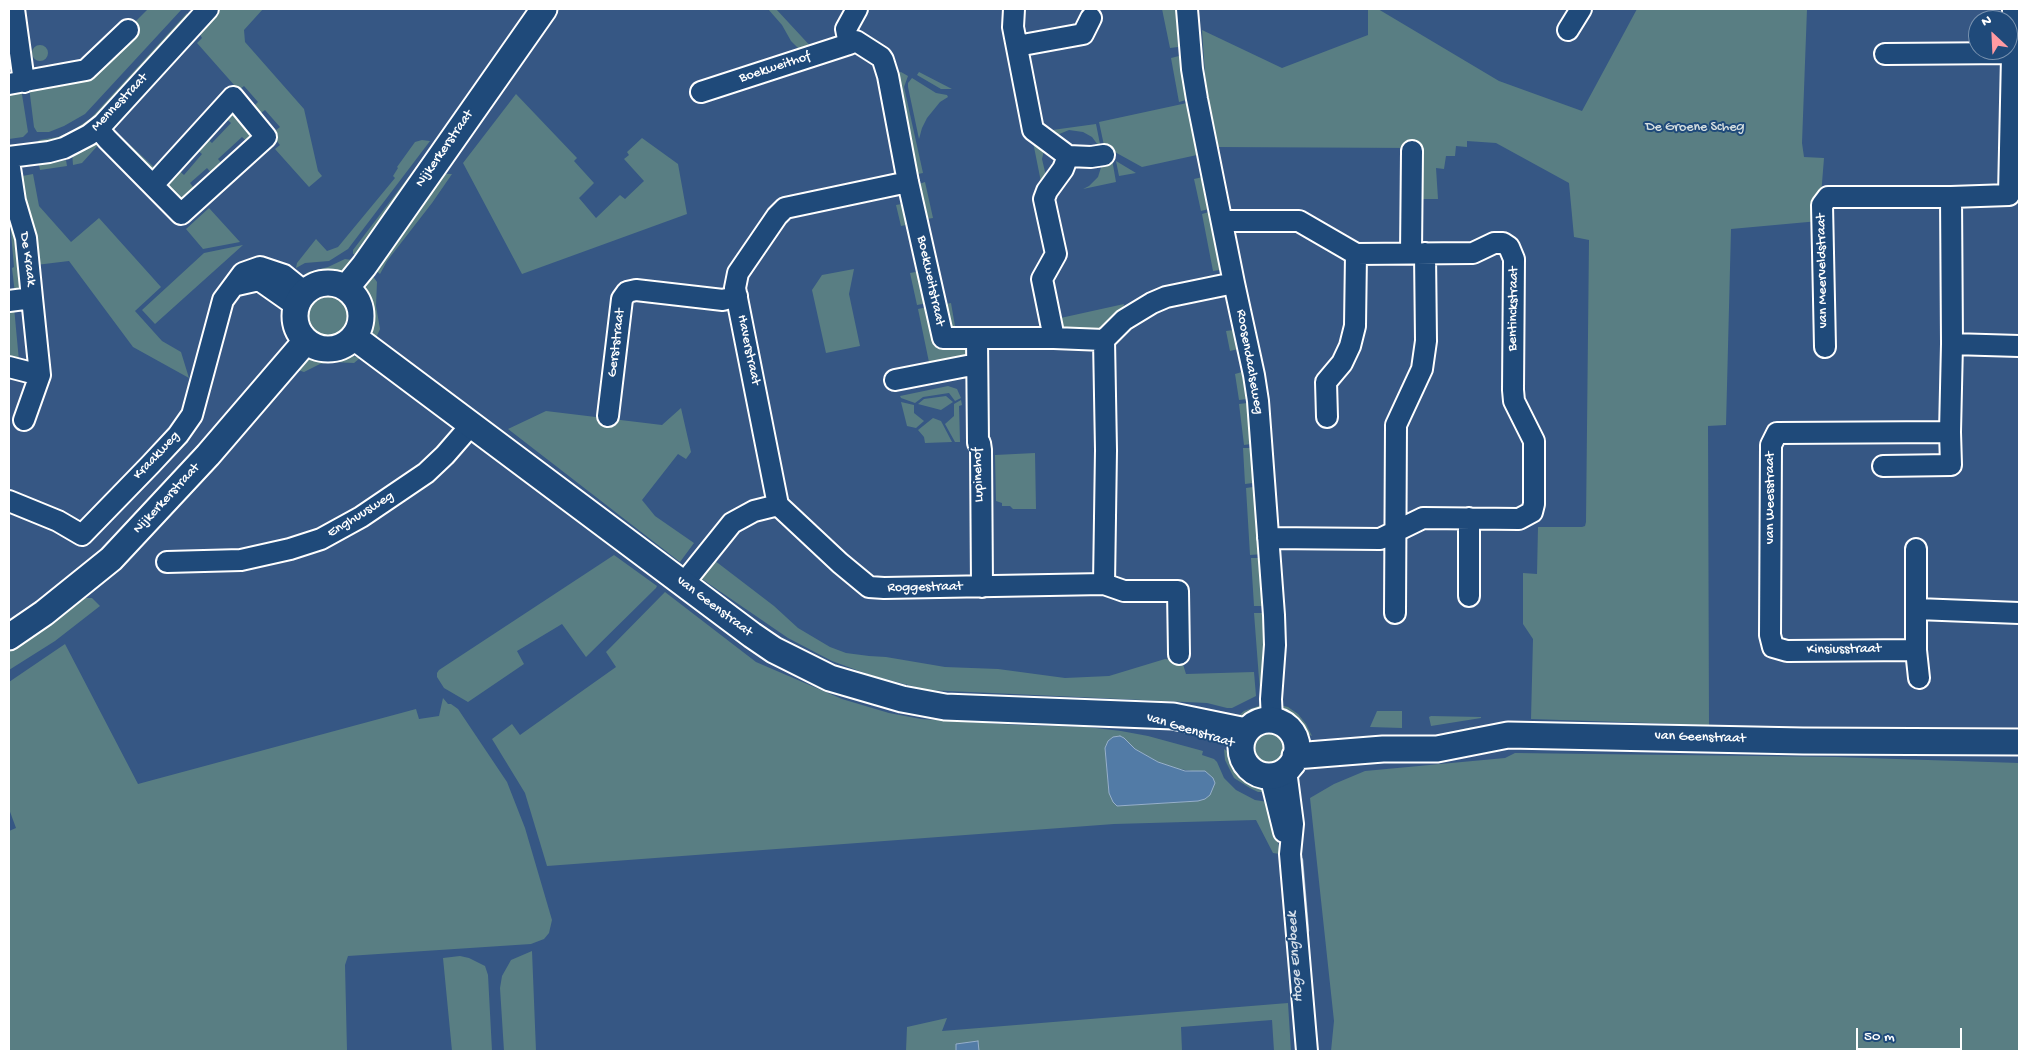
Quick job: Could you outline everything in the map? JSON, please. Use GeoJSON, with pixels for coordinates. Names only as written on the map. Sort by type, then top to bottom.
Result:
{"type":"FeatureCollection","features":[{"type":"Feature","properties":{"kind":"main road","name":"Nijkerkerstraat"},"geometry":{"type":"LineString","coordinates":[[346,288],[364,266],[544,9]]}},
{"type":"Feature","properties":{"kind":"main road"},"geometry":{"type":"LineString","coordinates":[[325,283],[336,284],[346,288],[360,305],[360,327],[354,336],[344,346],[331,350],[318,348],[306,341],[298,331],[295,319],[301,299],[314,286],[325,283]]}},
{"type":"Feature","properties":{"kind":"main road","name":"van Geenstraat"},"geometry":{"type":"LineString","coordinates":[[354,336],[683,584],[774,650],[830,678],[902,700],[945,707],[1139,716],[1243,739]]}},
{"type":"Feature","properties":{"kind":"main road","name":"Nijkerkerstraat"},"geometry":{"type":"LineString","coordinates":[[9,637],[44,613],[111,560],[208,455],[306,341]]}},
{"type":"Feature","properties":{"kind":"main road"},"geometry":{"type":"LineString","coordinates":[[1272,720],[1287,726],[1287,760],[1259,774],[1250,768],[1244,760],[1243,739],[1256,723],[1272,720]]}},
{"type":"Feature","properties":{"kind":"main road","name":"van Geenstraat"},"geometry":{"type":"LineString","coordinates":[[1287,760],[1383,749],[1450,747],[1508,735],[1803,741],[2019,742]]}},
{"type":"Feature","properties":{"kind":"street"},"geometry":{"type":"LineString","coordinates":[[14,9],[16,83],[86,70],[128,30]]}},
{"type":"Feature","properties":{"kind":"street"},"geometry":{"type":"LineString","coordinates":[[849,44],[846,29],[857,9]]}},
{"type":"Feature","properties":{"kind":"street"},"geometry":{"type":"LineString","coordinates":[[1014,9],[1012,27],[1033,130],[1068,156],[1090,157],[1104,155]]}},
{"type":"Feature","properties":{"kind":"street","name":"Roosendaalseweg"},"geometry":{"type":"LineString","coordinates":[[1186,9],[1196,92],[1257,392],[1275,645],[1271,699],[1272,720]]}},
{"type":"Feature","properties":{"kind":"street"},"geometry":{"type":"LineString","coordinates":[[1568,30],[1581,9]]}},
{"type":"Feature","properties":{"kind":"street","name":"Mennestraat"},"geometry":{"type":"LineString","coordinates":[[9,159],[64,148],[98,128],[206,10]]}},
{"type":"Feature","properties":{"kind":"street"},"geometry":{"type":"LineString","coordinates":[[1017,46],[1083,34],[1091,18]]}},
{"type":"Feature","properties":{"kind":"street","name":"Boekweitstraat"},"geometry":{"type":"LineString","coordinates":[[849,44],[856,42],[881,56],[883,60],[888,76],[908,182],[943,338],[1104,340]]}},
{"type":"Feature","properties":{"kind":"street","name":"Boekweithof"},"geometry":{"type":"LineString","coordinates":[[701,92],[849,44]]}},
{"type":"Feature","properties":{"kind":"street"},"geometry":{"type":"LineString","coordinates":[[1885,54],[1968,53]]}},
{"type":"Feature","properties":{"kind":"street"},"geometry":{"type":"LineString","coordinates":[[1883,466],[1951,465],[1951,197],[2014,195],[2012,60]]}},
{"type":"Feature","properties":{"kind":"street"},"geometry":{"type":"LineString","coordinates":[[98,128],[181,214],[266,138],[233,97],[153,184]]}},
{"type":"Feature","properties":{"kind":"street"},"geometry":{"type":"LineString","coordinates":[[1395,613],[1396,426],[1422,369],[1426,341],[1418,253],[1412,151]]}},
{"type":"Feature","properties":{"kind":"street"},"geometry":{"type":"LineString","coordinates":[[1054,338],[1042,279],[1056,254],[1044,200],[1047,191],[1063,169],[1068,156]]}},
{"type":"Feature","properties":{"kind":"street","name":"De Kraak"},"geometry":{"type":"LineString","coordinates":[[9,159],[15,201],[26,238],[40,375],[24,420]]}},
{"type":"Feature","properties":{"kind":"street","name":"Haverstraat"},"geometry":{"type":"LineString","coordinates":[[778,505],[737,296],[735,282],[738,274],[777,216],[785,208],[908,182]]}},
{"type":"Feature","properties":{"kind":"street","name":"van Meerveldstraat"},"geometry":{"type":"LineString","coordinates":[[1825,347],[1822,205],[1828,197],[1951,197]]}},
{"type":"Feature","properties":{"kind":"street"},"geometry":{"type":"LineString","coordinates":[[1222,221],[1299,221],[1356,254],[1355,326],[1350,346],[1342,363],[1326,382],[1327,417]]}},
{"type":"Feature","properties":{"kind":"street","name":"Bentinckstraat"},"geometry":{"type":"LineString","coordinates":[[1268,538],[1380,539],[1396,533],[1423,518],[1519,519],[1532,512],[1534,504],[1534,441],[1514,401],[1513,390],[1514,259],[1509,247],[1504,243],[1494,243],[1473,253],[1356,254]]}},
{"type":"Feature","properties":{"kind":"street","name":"Kraakweg"},"geometry":{"type":"LineString","coordinates":[[9,501],[58,521],[82,535],[178,435],[192,415],[223,300],[243,273],[260,267],[284,275],[301,299]]}},
{"type":"Feature","properties":{"kind":"street"},"geometry":{"type":"LineString","coordinates":[[1104,584],[1106,450],[1104,340],[1124,320],[1152,303],[1166,298],[1234,283]]}},
{"type":"Feature","properties":{"kind":"street","name":"Gerststraat"},"geometry":{"type":"LineString","coordinates":[[608,416],[622,299],[627,292],[636,290],[723,300],[737,296]]}},
{"type":"Feature","properties":{"kind":"street","name":"De Kraak"},"geometry":{"type":"LineString","coordinates":[[9,301],[32,298]]}},
{"type":"Feature","properties":{"kind":"street","name":"Lupinehof"},"geometry":{"type":"LineString","coordinates":[[977,338],[976,364],[978,443],[980,443],[982,587]]}},
{"type":"Feature","properties":{"kind":"street"},"geometry":{"type":"LineString","coordinates":[[1952,344],[2019,346]]}},
{"type":"Feature","properties":{"kind":"street"},"geometry":{"type":"LineString","coordinates":[[896,380],[976,364]]}},
{"type":"Feature","properties":{"kind":"street"},"geometry":{"type":"LineString","coordinates":[[9,367],[40,375]]}},
{"type":"Feature","properties":{"kind":"street","name":"Enghuusweg"},"geometry":{"type":"LineString","coordinates":[[167,562],[241,560],[290,550],[321,539],[361,517],[426,473],[445,455],[472,424]]}},
{"type":"Feature","properties":{"kind":"street","name":"van Weesstraat"},"geometry":{"type":"LineString","coordinates":[[1773,646],[1770,635],[1771,445],[1778,433],[1950,432]]}},
{"type":"Feature","properties":{"kind":"street"},"geometry":{"type":"LineString","coordinates":[[683,584],[732,523],[754,511],[778,505]]}},
{"type":"Feature","properties":{"kind":"street","name":"Roggestraat"},"geometry":{"type":"LineString","coordinates":[[778,505],[840,563],[869,587],[1104,584],[1124,591],[1178,591],[1178,654]]}},
{"type":"Feature","properties":{"kind":"street"},"geometry":{"type":"LineString","coordinates":[[1469,518],[1469,596]]}},
{"type":"Feature","properties":{"kind":"street"},"geometry":{"type":"LineString","coordinates":[[1916,549],[1916,650],[1919,678]]}},
{"type":"Feature","properties":{"kind":"street"},"geometry":{"type":"LineString","coordinates":[[1916,609],[2019,613]]}},
{"type":"Feature","properties":{"kind":"street","name":"Kinsiusstraat"},"geometry":{"type":"LineString","coordinates":[[1773,646],[1787,651],[1916,650]]}},
{"type":"Feature","properties":{"kind":"street"},"geometry":{"type":"LineString","coordinates":[[1287,760],[1290,854],[1307,1051]]}},
{"type":"Feature","properties":{"kind":"green space"},"geometry":{"type":"Polygon","coordinates":[[[148,9],[182,9],[85,114],[49,132],[37,132],[34,127],[29,87],[88,77],[128,29],[148,9]]]}},
{"type":"Feature","properties":{"kind":"green space"},"geometry":{"type":"Polygon","coordinates":[[[217,9],[263,9],[244,30],[245,42],[304,109],[318,171],[322,176],[309,187],[275,149],[280,145],[271,134],[280,127],[265,110],[256,117],[250,110],[258,102],[244,86],[235,93],[232,89],[235,86],[197,43],[202,38],[197,30],[217,9]]]}},
{"type":"Feature","properties":{"kind":"green space"},"geometry":{"type":"Polygon","coordinates":[[[768,9],[776,9],[814,50],[803,53],[791,41],[782,25],[768,9]]]}},
{"type":"Feature","properties":{"kind":"green space"},"geometry":{"type":"Polygon","coordinates":[[[1162,9],[1176,9],[1178,47],[1170,48],[1162,9]]]}},
{"type":"Feature","properties":{"kind":"green space","name":"De Groene Scheg"},"geometry":{"type":"Polygon","coordinates":[[[1368,9],[1378,9],[1499,81],[1582,111],[1637,9],[1807,9],[1802,143],[1804,157],[1824,158],[1819,221],[1731,229],[1726,425],[1708,426],[1709,725],[1531,719],[1533,639],[1523,624],[1523,573],[1537,574],[1538,527],[1582,527],[1585,526],[1586,522],[1589,240],[1574,237],[1569,183],[1496,143],[1467,141],[1467,147],[1456,146],[1455,156],[1446,156],[1444,169],[1436,168],[1438,199],[1417,199],[1416,148],[1214,147],[1206,88],[1202,30],[1282,68],[1368,35],[1368,9]]]}},
{"type":"Feature","properties":{"kind":"green space"},"geometry":{"type":"Polygon","coordinates":[[[187,13],[187,18],[96,121],[55,144],[37,143],[39,140],[58,137],[72,131],[91,118],[187,13]]]}},
{"type":"Feature","properties":{"kind":"green space"},"geometry":{"type":"Polygon","coordinates":[[[37,45],[43,45],[48,50],[46,59],[37,61],[32,56],[32,50],[37,45]]]}},
{"type":"Feature","properties":{"kind":"green space"},"geometry":{"type":"Polygon","coordinates":[[[1179,56],[1186,100],[1179,102],[1171,58],[1179,56]]]}},
{"type":"Feature","properties":{"kind":"green space"},"geometry":{"type":"Polygon","coordinates":[[[901,72],[908,76],[904,87],[923,173],[918,174],[911,171],[898,73],[901,72]]]}},
{"type":"Feature","properties":{"kind":"green space"},"geometry":{"type":"Polygon","coordinates":[[[919,72],[952,89],[941,89],[917,75],[919,72]]]}},
{"type":"Feature","properties":{"kind":"green space"},"geometry":{"type":"Polygon","coordinates":[[[912,78],[936,93],[947,95],[948,97],[940,102],[927,118],[919,139],[908,87],[908,83],[912,78]]]}},
{"type":"Feature","properties":{"kind":"green space"},"geometry":{"type":"Polygon","coordinates":[[[21,88],[28,132],[23,137],[9,139],[9,90],[21,88]]]}},
{"type":"Feature","properties":{"kind":"green space"},"geometry":{"type":"Polygon","coordinates":[[[516,94],[577,158],[574,161],[594,183],[579,198],[596,218],[620,195],[625,199],[644,181],[624,159],[629,155],[627,152],[642,138],[678,164],[687,214],[522,274],[463,163],[516,94]]]}},
{"type":"Feature","properties":{"kind":"green space"},"geometry":{"type":"Polygon","coordinates":[[[1187,103],[1197,155],[1142,167],[1113,151],[1105,150],[1099,122],[1187,103]]]}},
{"type":"Feature","properties":{"kind":"green space"},"geometry":{"type":"Polygon","coordinates":[[[232,111],[254,135],[250,144],[242,137],[218,159],[225,167],[214,176],[207,168],[190,183],[197,192],[185,201],[172,199],[164,188],[175,167],[184,175],[202,154],[194,147],[204,136],[212,143],[231,123],[222,115],[232,111]]]}},
{"type":"Feature","properties":{"kind":"green space"},"geometry":{"type":"Polygon","coordinates":[[[1096,124],[1101,149],[1092,137],[1083,132],[1069,130],[1052,137],[1045,131],[1096,124]]]}},
{"type":"Feature","properties":{"kind":"green space"},"geometry":{"type":"Polygon","coordinates":[[[116,132],[155,168],[152,171],[112,137],[116,132]]]}},
{"type":"Feature","properties":{"kind":"green space"},"geometry":{"type":"Polygon","coordinates":[[[1032,137],[1045,146],[1042,159],[1046,176],[1042,187],[1032,137]]]}},
{"type":"Feature","properties":{"kind":"green space"},"geometry":{"type":"Polygon","coordinates":[[[422,140],[430,141],[348,249],[329,261],[305,263],[296,268],[297,263],[316,239],[327,251],[338,247],[395,178],[393,176],[397,167],[415,142],[422,140]]]}},
{"type":"Feature","properties":{"kind":"green space"},"geometry":{"type":"Polygon","coordinates":[[[95,142],[100,143],[82,163],[73,165],[72,152],[95,142]]]}},
{"type":"Feature","properties":{"kind":"green space"},"geometry":{"type":"Polygon","coordinates":[[[433,145],[435,149],[371,236],[356,254],[353,254],[353,250],[433,145]]]}},
{"type":"Feature","properties":{"kind":"green space"},"geometry":{"type":"Polygon","coordinates":[[[50,158],[57,162],[66,160],[67,166],[40,170],[38,160],[50,158]]]}},
{"type":"Feature","properties":{"kind":"green space"},"geometry":{"type":"Polygon","coordinates":[[[1112,159],[1116,182],[1083,189],[1098,177],[1103,161],[1112,159]]]}},
{"type":"Feature","properties":{"kind":"green space"},"geometry":{"type":"Polygon","coordinates":[[[1116,161],[1136,173],[1119,176],[1116,161]]]}},
{"type":"Feature","properties":{"kind":"green space"},"geometry":{"type":"Polygon","coordinates":[[[33,174],[39,206],[71,242],[99,218],[161,287],[135,311],[162,341],[181,352],[189,378],[133,347],[69,261],[36,265],[17,177],[33,174]]]}},
{"type":"Feature","properties":{"kind":"green space"},"geometry":{"type":"Polygon","coordinates":[[[442,174],[452,174],[387,261],[380,274],[375,270],[442,174]]]}},
{"type":"Feature","properties":{"kind":"green space"},"geometry":{"type":"Polygon","coordinates":[[[1207,176],[1208,181],[1204,187],[1209,209],[1201,211],[1194,179],[1207,176]]]}},
{"type":"Feature","properties":{"kind":"green space"},"geometry":{"type":"Polygon","coordinates":[[[925,182],[933,218],[921,220],[915,188],[925,182]]]}},
{"type":"Feature","properties":{"kind":"green space"},"geometry":{"type":"Polygon","coordinates":[[[907,203],[911,224],[901,226],[896,205],[907,203]]]}},
{"type":"Feature","properties":{"kind":"green space"},"geometry":{"type":"Polygon","coordinates":[[[209,208],[240,242],[203,249],[186,229],[209,208]]]}},
{"type":"Feature","properties":{"kind":"green space"},"geometry":{"type":"Polygon","coordinates":[[[9,211],[16,226],[24,292],[15,294],[12,268],[14,267],[9,211]]]}},
{"type":"Feature","properties":{"kind":"green space"},"geometry":{"type":"Polygon","coordinates":[[[1209,212],[1220,261],[1226,269],[1213,271],[1202,214],[1209,212]]]}},
{"type":"Feature","properties":{"kind":"green space"},"geometry":{"type":"Polygon","coordinates":[[[243,245],[155,324],[142,310],[204,253],[243,245]]]}},
{"type":"Feature","properties":{"kind":"green space"},"geometry":{"type":"Polygon","coordinates":[[[345,259],[352,260],[343,271],[333,277],[318,279],[304,285],[300,278],[308,272],[328,267],[345,259]]]}},
{"type":"Feature","properties":{"kind":"green space"},"geometry":{"type":"Polygon","coordinates":[[[854,269],[849,294],[860,346],[826,353],[812,290],[822,275],[854,269]]]}},
{"type":"Feature","properties":{"kind":"green space"},"geometry":{"type":"Polygon","coordinates":[[[921,271],[928,303],[917,305],[910,273],[921,271]]]}},
{"type":"Feature","properties":{"kind":"green space"},"geometry":{"type":"Polygon","coordinates":[[[372,275],[377,282],[376,306],[380,329],[376,338],[367,324],[364,301],[364,290],[372,275]]]}},
{"type":"Feature","properties":{"kind":"green space"},"geometry":{"type":"Polygon","coordinates":[[[331,296],[338,299],[344,305],[347,316],[346,324],[338,333],[331,336],[323,336],[316,333],[308,324],[307,312],[310,305],[319,297],[331,296]]]}},
{"type":"Feature","properties":{"kind":"green space"},"geometry":{"type":"Polygon","coordinates":[[[951,303],[956,332],[951,332],[940,305],[951,303]]]}},
{"type":"Feature","properties":{"kind":"green space"},"geometry":{"type":"Polygon","coordinates":[[[1124,304],[1122,315],[1101,334],[1061,332],[1056,319],[1124,304]]]}},
{"type":"Feature","properties":{"kind":"green space"},"geometry":{"type":"Polygon","coordinates":[[[14,307],[19,361],[9,359],[9,308],[14,307]]]}},
{"type":"Feature","properties":{"kind":"green space"},"geometry":{"type":"Polygon","coordinates":[[[928,307],[967,345],[971,356],[930,367],[918,309],[928,307]]]}},
{"type":"Feature","properties":{"kind":"green space"},"geometry":{"type":"Polygon","coordinates":[[[1233,330],[1238,349],[1230,351],[1226,331],[1233,330]]]}},
{"type":"Feature","properties":{"kind":"green space"},"geometry":{"type":"Polygon","coordinates":[[[343,353],[360,358],[354,363],[331,362],[320,364],[304,372],[298,370],[304,362],[314,356],[343,353]]]}},
{"type":"Feature","properties":{"kind":"green space"},"geometry":{"type":"Polygon","coordinates":[[[1242,372],[1247,399],[1239,400],[1235,374],[1242,372]]]}},
{"type":"Feature","properties":{"kind":"green space"},"geometry":{"type":"Polygon","coordinates":[[[948,386],[957,389],[961,398],[955,401],[949,393],[923,397],[915,403],[900,396],[948,386]]]}},
{"type":"Feature","properties":{"kind":"green space"},"geometry":{"type":"Polygon","coordinates":[[[946,396],[953,402],[941,410],[918,404],[924,399],[946,396]]]}},
{"type":"Feature","properties":{"kind":"green space"},"geometry":{"type":"Polygon","coordinates":[[[961,400],[962,405],[959,406],[960,442],[955,442],[945,424],[954,416],[954,404],[961,400]]]}},
{"type":"Feature","properties":{"kind":"green space"},"geometry":{"type":"Polygon","coordinates":[[[901,402],[914,405],[914,413],[924,421],[916,428],[907,426],[901,402]]]}},
{"type":"Feature","properties":{"kind":"green space"},"geometry":{"type":"Polygon","coordinates":[[[1247,403],[1251,444],[1244,445],[1239,404],[1247,403]]]}},
{"type":"Feature","properties":{"kind":"green space"},"geometry":{"type":"Polygon","coordinates":[[[681,408],[691,452],[686,459],[678,454],[642,500],[655,516],[694,543],[680,562],[508,429],[546,411],[662,425],[681,408]]]}},
{"type":"Feature","properties":{"kind":"green space"},"geometry":{"type":"Polygon","coordinates":[[[933,418],[941,421],[952,442],[925,443],[924,437],[918,430],[933,418]]]}},
{"type":"Feature","properties":{"kind":"green space"},"geometry":{"type":"Polygon","coordinates":[[[1243,448],[1251,448],[1253,483],[1245,484],[1243,448]]]}},
{"type":"Feature","properties":{"kind":"green space"},"geometry":{"type":"Polygon","coordinates":[[[1035,453],[1036,509],[1013,509],[1010,506],[1002,506],[1002,503],[996,501],[995,455],[1035,453]]]}},
{"type":"Feature","properties":{"kind":"green space"},"geometry":{"type":"Polygon","coordinates":[[[1253,487],[1255,503],[1261,509],[1264,554],[1250,555],[1246,488],[1253,487]]]}},
{"type":"Feature","properties":{"kind":"green space"},"geometry":{"type":"Polygon","coordinates":[[[614,555],[657,586],[586,657],[562,624],[517,651],[524,664],[468,702],[444,688],[437,677],[439,670],[614,555]]]}},
{"type":"Feature","properties":{"kind":"green space"},"geometry":{"type":"Polygon","coordinates":[[[710,557],[774,606],[798,628],[830,647],[846,653],[886,657],[945,667],[998,669],[1065,678],[1109,676],[1165,659],[1182,661],[1186,674],[1254,672],[1256,696],[1232,708],[1227,708],[1207,703],[927,690],[870,675],[832,661],[788,638],[699,577],[710,557]]]}},
{"type":"Feature","properties":{"kind":"green space"},"geometry":{"type":"Polygon","coordinates":[[[1251,558],[1258,558],[1262,606],[1254,606],[1251,558]]]}},
{"type":"Feature","properties":{"kind":"green space"},"geometry":{"type":"Polygon","coordinates":[[[665,592],[756,662],[842,699],[889,713],[921,719],[1087,727],[1121,731],[1148,736],[1203,751],[1202,755],[1217,762],[1224,778],[1236,790],[1255,800],[1268,802],[1273,812],[1280,854],[1273,853],[1256,820],[1114,824],[547,866],[525,793],[492,739],[512,724],[520,735],[616,667],[606,652],[665,592]],[[1124,738],[1105,748],[1109,793],[1117,806],[1198,801],[1192,771],[1172,768],[1135,749],[1124,738]]]}},
{"type":"Feature","properties":{"kind":"green space"},"geometry":{"type":"Polygon","coordinates":[[[77,598],[92,598],[100,606],[55,641],[9,670],[9,649],[77,598]]]}},
{"type":"Feature","properties":{"kind":"green space"},"geometry":{"type":"Polygon","coordinates":[[[1254,613],[1262,613],[1264,628],[1267,630],[1264,692],[1260,692],[1254,613]]]}},
{"type":"Feature","properties":{"kind":"green space"},"geometry":{"type":"Polygon","coordinates":[[[65,644],[138,784],[416,709],[419,719],[439,716],[443,698],[448,704],[458,709],[507,782],[525,828],[552,920],[549,933],[544,939],[531,944],[348,956],[345,965],[347,1051],[9,1051],[9,831],[16,828],[9,809],[9,682],[65,644]]]}},
{"type":"Feature","properties":{"kind":"green space"},"geometry":{"type":"Polygon","coordinates":[[[1261,705],[1257,713],[1252,716],[1240,722],[1235,719],[1244,711],[1261,705]]]}},
{"type":"Feature","properties":{"kind":"green space"},"geometry":{"type":"Polygon","coordinates":[[[1279,705],[1288,707],[1298,714],[1312,736],[1305,733],[1292,719],[1281,711],[1279,705]]]}},
{"type":"Feature","properties":{"kind":"green space"},"geometry":{"type":"Polygon","coordinates":[[[1377,711],[1402,711],[1402,728],[1370,727],[1377,711]]]}},
{"type":"Feature","properties":{"kind":"green space"},"geometry":{"type":"Polygon","coordinates":[[[1429,717],[1481,718],[1431,726],[1429,717]]]}},
{"type":"Feature","properties":{"kind":"green space"},"geometry":{"type":"Polygon","coordinates":[[[1509,725],[1439,741],[1433,736],[1472,727],[1509,725]]]}},
{"type":"Feature","properties":{"kind":"green space"},"geometry":{"type":"Polygon","coordinates":[[[1269,733],[1280,737],[1284,748],[1280,759],[1269,763],[1258,759],[1254,748],[1258,737],[1269,733]]]}},
{"type":"Feature","properties":{"kind":"green space"},"geometry":{"type":"Polygon","coordinates":[[[1224,749],[1231,754],[1241,772],[1264,788],[1266,792],[1258,792],[1234,778],[1225,760],[1224,749]]]}},
{"type":"Feature","properties":{"kind":"green space"},"geometry":{"type":"Polygon","coordinates":[[[1515,753],[1836,757],[2019,763],[2019,1051],[1331,1051],[1334,1021],[1310,798],[1334,784],[1365,771],[1505,758],[1515,753]]]}},
{"type":"Feature","properties":{"kind":"green space"},"geometry":{"type":"Polygon","coordinates":[[[532,951],[536,1051],[504,1051],[500,988],[502,976],[511,960],[532,951]]]}},
{"type":"Feature","properties":{"kind":"green space"},"geometry":{"type":"Polygon","coordinates":[[[460,956],[485,966],[488,975],[492,1051],[452,1051],[443,958],[460,956]]]}},
{"type":"Feature","properties":{"kind":"green space"},"geometry":{"type":"Polygon","coordinates":[[[1288,1003],[1291,1051],[1274,1051],[1272,1020],[1181,1027],[1182,1051],[979,1051],[978,1041],[956,1044],[956,1051],[906,1051],[907,1027],[947,1018],[942,1031],[1288,1003]]]}},
{"type":"Feature","properties":{"kind":"water"},"geometry":{"type":"Polygon","coordinates":[[[1120,736],[1135,749],[1158,762],[1185,771],[1205,771],[1213,778],[1215,783],[1210,795],[1198,801],[1117,806],[1109,793],[1105,748],[1108,741],[1113,737],[1120,736]]]}},
{"type":"Feature","properties":{"kind":"water"},"geometry":{"type":"Polygon","coordinates":[[[978,1041],[979,1051],[956,1051],[956,1044],[978,1041]]]}},
{"type":"Feature","properties":{"kind":"waterway","name":"Hoge Engbeek"},"geometry":{"type":"LineString","coordinates":[[1301,860],[1307,931]]}}]}
